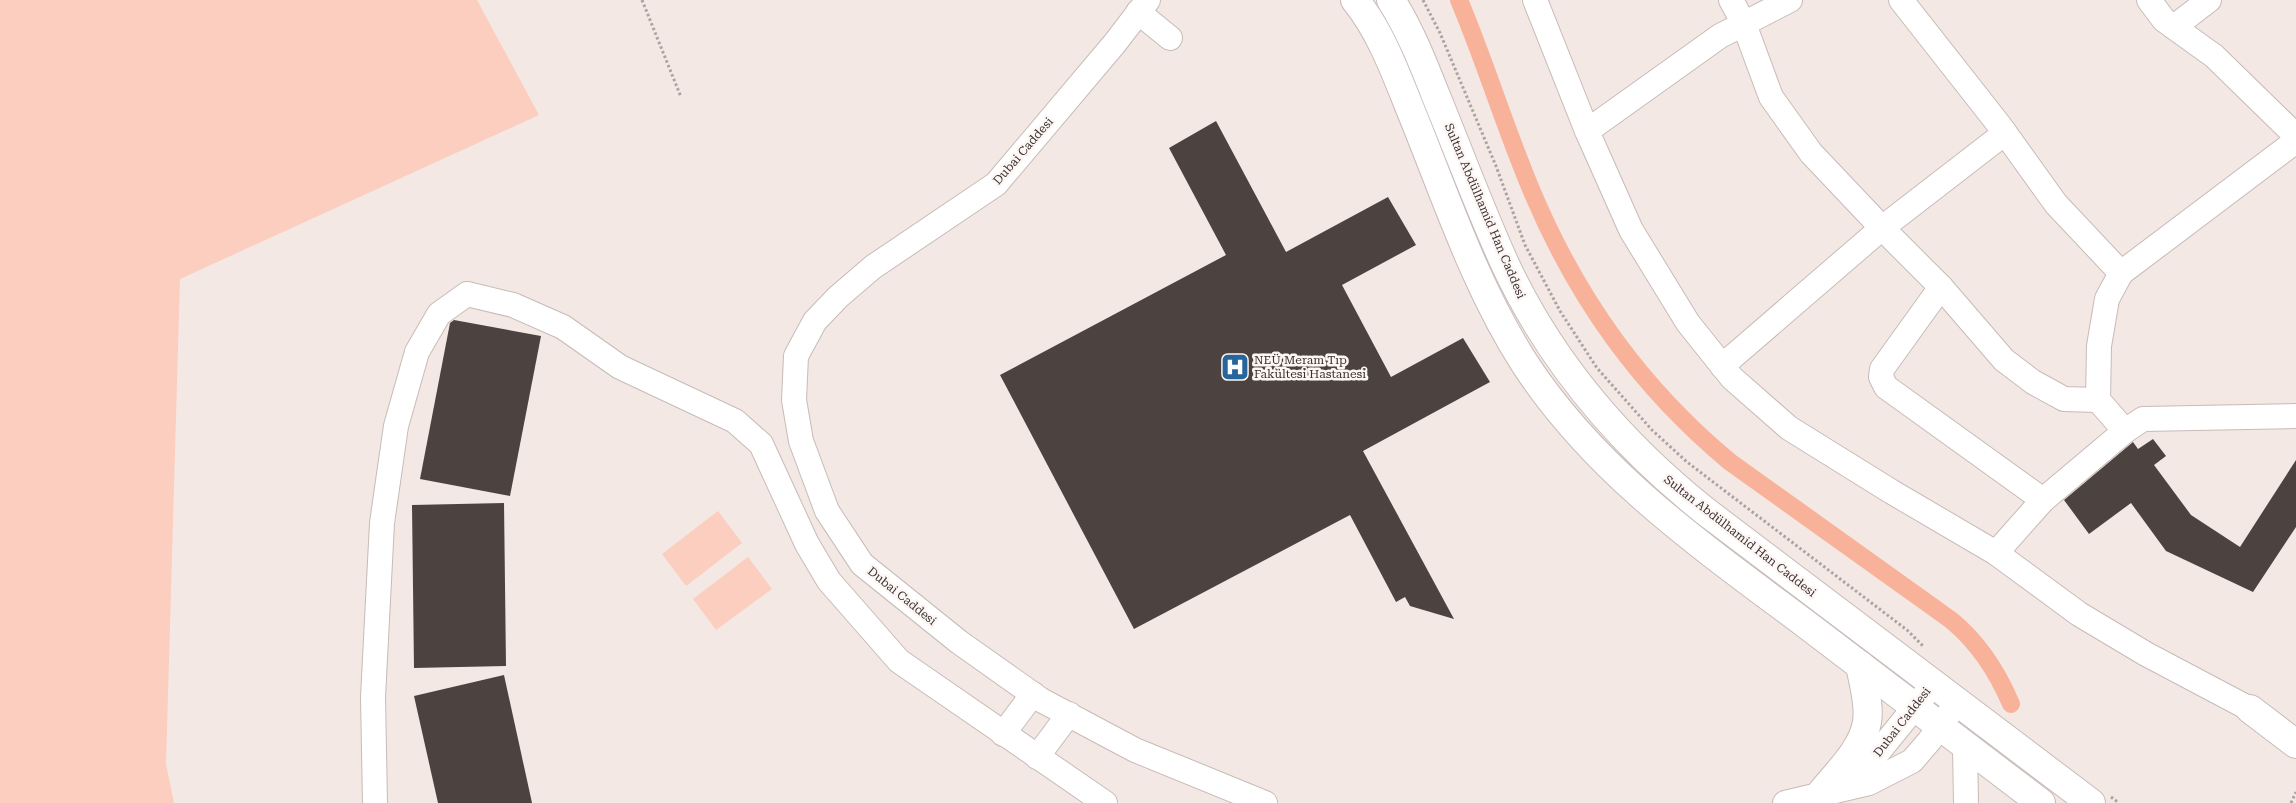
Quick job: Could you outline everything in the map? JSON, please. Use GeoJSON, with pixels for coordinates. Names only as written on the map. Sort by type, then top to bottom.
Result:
{"type":"FeatureCollection","features":[{"type":"Feature","properties":{"kind":"main road"},"geometry":{"type":"LineString","coordinates":[[1355,0],[1369,20],[1391,64],[1496,315],[1526,365],[1562,416],[1602,460],[1656,511],[2041,803]]}},
{"type":"Feature","properties":{"kind":"main road","name":"Sultan Abdülhamid Han Caddesi"},"geometry":{"type":"LineString","coordinates":[[1391,0],[1416,46],[1504,263],[1522,298],[1550,347],[1576,384],[1630,446],[1682,493],[1933,683],[2098,798]]}},
{"type":"Feature","properties":{"kind":"main road"},"geometry":{"type":"LineString","coordinates":[[1821,793],[1859,744],[1867,722],[1865,692],[1860,665]]}},
{"type":"Feature","properties":{"kind":"main road"},"geometry":{"type":"LineString","coordinates":[[2250,708],[2296,719]]}},
{"type":"Feature","properties":{"kind":"main road"},"geometry":{"type":"LineString","coordinates":[[2250,708],[2296,744]]}},
{"type":"Feature","properties":{"kind":"street"},"geometry":{"type":"LineString","coordinates":[[1535,0],[1587,131],[1632,230],[1688,323],[1732,378],[1789,428],[1892,492],[1996,553],[2079,614],[2146,654],[2250,708]]}},
{"type":"Feature","properties":{"kind":"street"},"geometry":{"type":"LineString","coordinates":[[1731,0],[1744,24],[1771,97],[1812,153],[1882,228],[1941,287],[2004,360],[2033,382],[2064,399],[2098,400]]}},
{"type":"Feature","properties":{"kind":"street"},"geometry":{"type":"LineString","coordinates":[[1587,131],[1720,36],[1790,0]]}},
{"type":"Feature","properties":{"kind":"street"},"geometry":{"type":"LineString","coordinates":[[1901,0],[2005,133],[2056,204],[2122,273]]}},
{"type":"Feature","properties":{"kind":"street"},"geometry":{"type":"LineString","coordinates":[[2149,0],[2164,20],[2214,56],[2296,136]]}},
{"type":"Feature","properties":{"kind":"street"},"geometry":{"type":"LineString","coordinates":[[2174,27],[2209,0]]}},
{"type":"Feature","properties":{"kind":"street","name":"Dubai Caddesi"},"geometry":{"type":"LineString","coordinates":[[1143,6],[1115,43],[996,184],[873,267],[838,297],[815,321],[796,356],[794,400],[801,441],[827,511],[862,564],[959,642],[1033,694],[1135,750],[1265,803]]}},
{"type":"Feature","properties":{"kind":"street"},"geometry":{"type":"LineString","coordinates":[[1143,6],[1170,38]]}},
{"type":"Feature","properties":{"kind":"street"},"geometry":{"type":"LineString","coordinates":[[1722,366],[1882,228],[2005,133]]}},
{"type":"Feature","properties":{"kind":"street"},"geometry":{"type":"LineString","coordinates":[[2125,432],[2098,400],[2099,346],[2107,299],[2122,273],[2296,142]]}},
{"type":"Feature","properties":{"kind":"street"},"geometry":{"type":"LineString","coordinates":[[1941,287],[1882,369],[1881,377],[1886,387],[2043,500]]}},
{"type":"Feature","properties":{"kind":"street"},"geometry":{"type":"LineString","coordinates":[[375,803],[374,697],[382,523],[396,426],[416,352],[439,314],[467,294],[513,305],[563,327],[620,367],[735,421],[761,444],[807,544],[829,581],[870,631],[899,661],[1105,803]]}},
{"type":"Feature","properties":{"kind":"street"},"geometry":{"type":"LineString","coordinates":[[1996,553],[2043,500],[2143,419],[2296,416]]}},
{"type":"Feature","properties":{"kind":"street","name":"Dubai Caddesi"},"geometry":{"type":"LineString","coordinates":[[1821,793],[1871,761],[1933,683]]}},
{"type":"Feature","properties":{"kind":"street"},"geometry":{"type":"LineString","coordinates":[[1003,734],[1033,694]]}},
{"type":"Feature","properties":{"kind":"street","name":"Dubai Caddesi"},"geometry":{"type":"LineString","coordinates":[[1784,803],[1869,783],[1912,761],[1940,727],[1958,701]]}},
{"type":"Feature","properties":{"kind":"street"},"geometry":{"type":"LineString","coordinates":[[1038,757],[1069,714]]}},
{"type":"Feature","properties":{"kind":"street"},"geometry":{"type":"LineString","coordinates":[[1965,746],[1966,803]]}},
{"type":"Feature","properties":{"kind":"path"},"geometry":{"type":"LineString","coordinates":[[642,0],[681,97]]}},
{"type":"Feature","properties":{"kind":"path"},"geometry":{"type":"LineString","coordinates":[[1423,0],[1440,33],[1492,157],[1525,244],[1560,311],[1597,368],[1642,419],[1682,458],[1907,630],[1928,653]]}},
{"type":"Feature","properties":{"kind":"path"},"geometry":{"type":"LineString","coordinates":[[2291,803],[2296,792]]}},
{"type":"Feature","properties":{"kind":"path"},"geometry":{"type":"LineString","coordinates":[[2098,798],[2119,803]]}},
{"type":"Feature","properties":{"kind":"shaded area"},"geometry":{"type":"Polygon","coordinates":[[[0,0],[477,0],[539,115],[180,279],[166,764],[174,803],[0,803],[0,0]]]}},
{"type":"Feature","properties":{"kind":"shaded area"},"geometry":{"type":"Polygon","coordinates":[[[718,511],[742,543],[686,586],[662,554],[718,511]]]}},
{"type":"Feature","properties":{"kind":"shaded area"},"geometry":{"type":"Polygon","coordinates":[[[748,557],[772,589],[716,630],[693,599],[748,557]]]}},
{"type":"Feature","properties":{"kind":"building"},"geometry":{"type":"Polygon","coordinates":[[[1216,121],[1286,252],[1388,197],[1416,245],[1342,285],[1391,377],[1463,338],[1490,382],[1363,451],[1454,619],[1410,606],[1405,597],[1396,602],[1350,515],[1134,629],[1000,375],[1226,255],[1169,148],[1216,121]]]}},
{"type":"Feature","properties":{"kind":"building"},"geometry":{"type":"Polygon","coordinates":[[[454,320],[541,336],[510,496],[420,479],[450,323],[454,320]]]}},
{"type":"Feature","properties":{"kind":"building"},"geometry":{"type":"Polygon","coordinates":[[[2153,439],[2166,456],[2154,465],[2191,515],[2240,547],[2296,460],[2296,527],[2253,592],[2166,551],[2131,503],[2089,534],[2064,500],[2133,442],[2138,449],[2153,439]]]}},
{"type":"Feature","properties":{"kind":"building"},"geometry":{"type":"Polygon","coordinates":[[[504,503],[506,666],[414,668],[412,505],[504,503]]]}},
{"type":"Feature","properties":{"kind":"building"},"geometry":{"type":"Polygon","coordinates":[[[504,675],[532,803],[438,803],[414,696],[504,675]]]}},
{"type":"Feature","properties":{"kind":"waterway"},"geometry":{"type":"LineString","coordinates":[[1459,0],[1523,170],[1551,233],[1570,270],[1592,306],[1640,373],[1698,434],[1730,462],[1951,620],[1979,648],[2000,680],[2011,704]]}},
{"type":"Feature","properties":{"kind":"place","name":"NEÜ Meram Tıp Fakültesi Hastanesi"},"geometry":{"type":"Point","coordinates":[1235,367]}}]}
